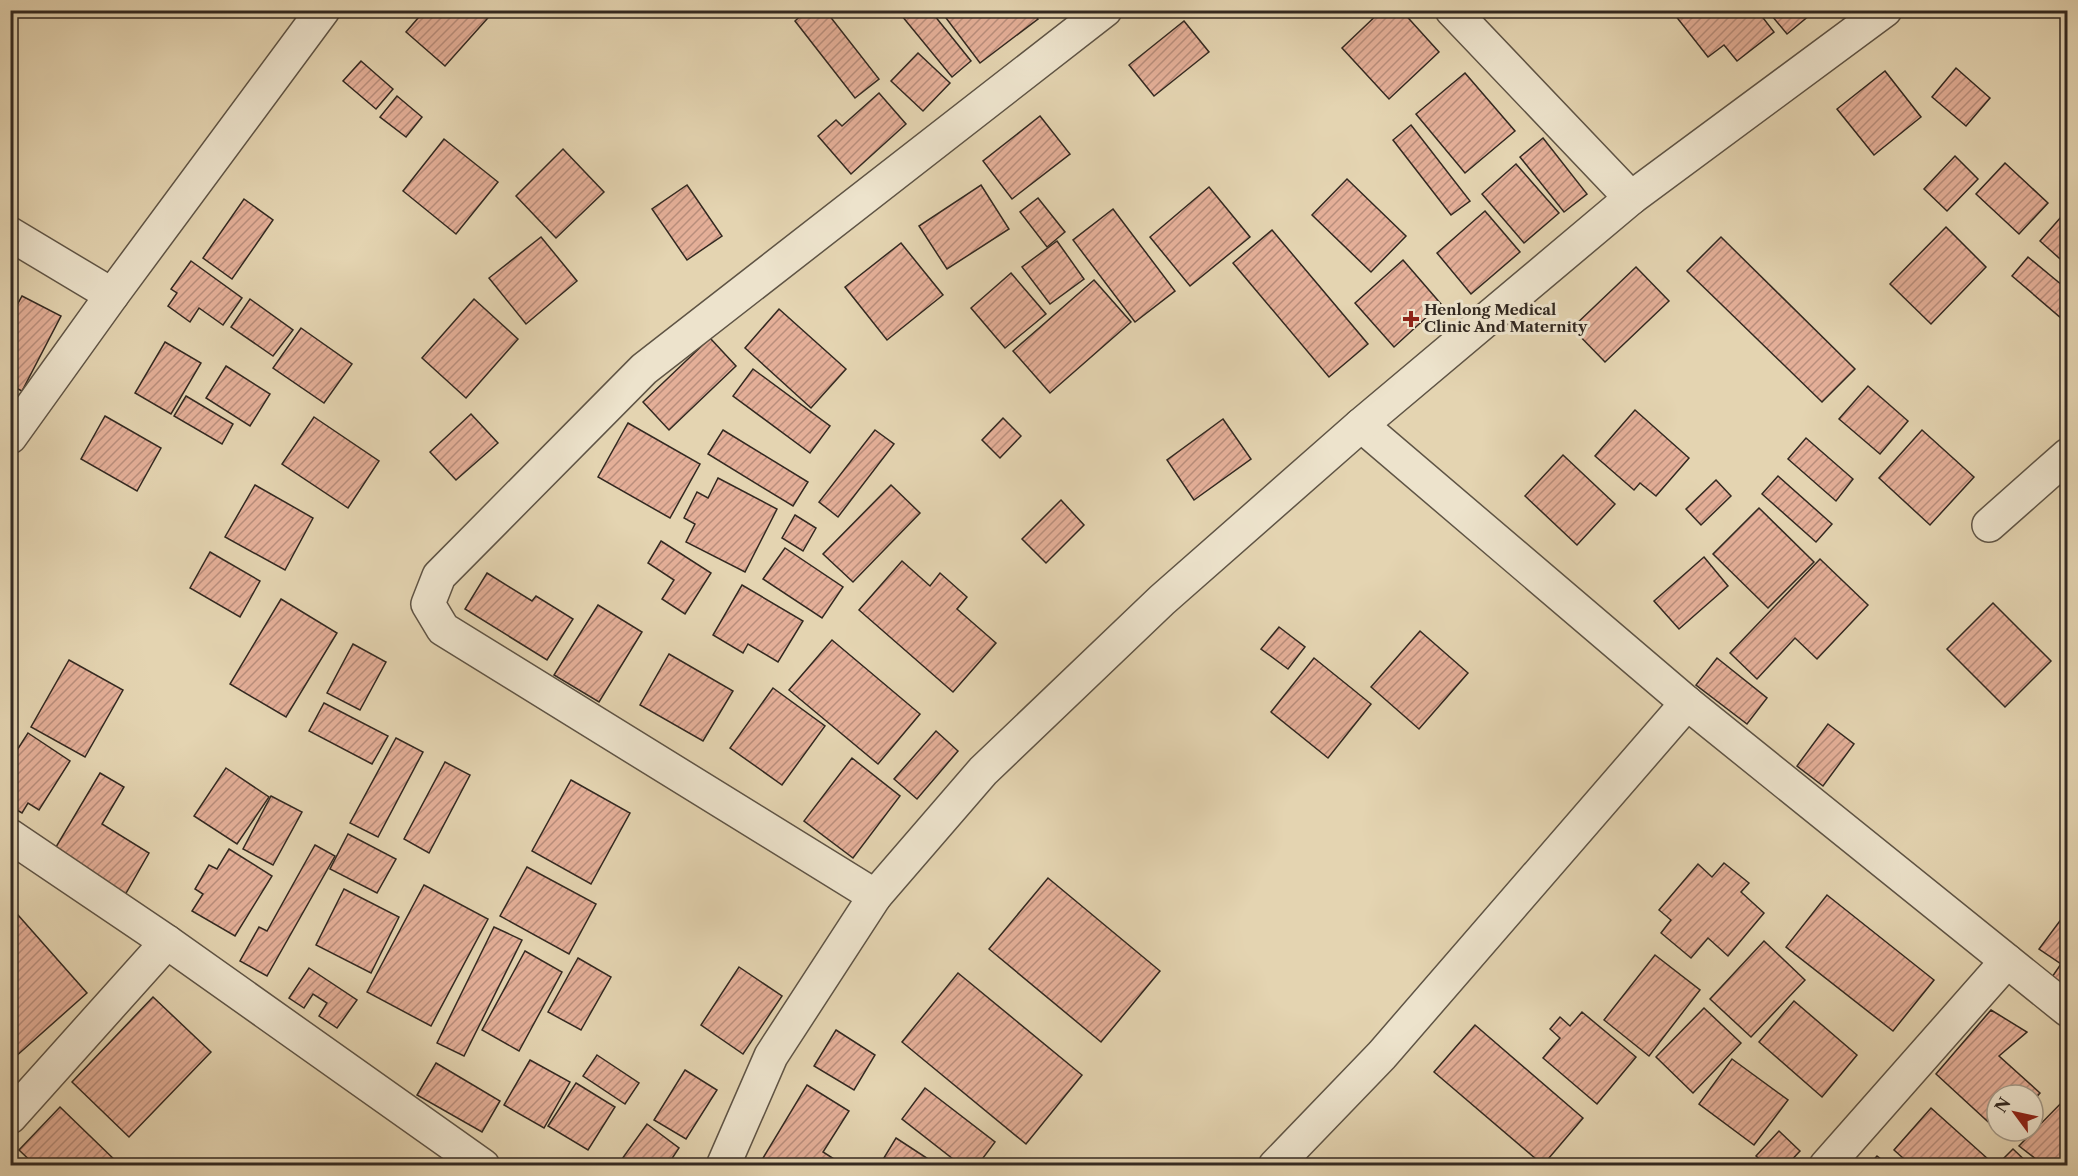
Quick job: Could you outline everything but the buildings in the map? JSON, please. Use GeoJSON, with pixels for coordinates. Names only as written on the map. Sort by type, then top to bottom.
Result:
{"type":"FeatureCollection","features":[{"type":"Feature","properties":{"kind":"street"},"geometry":{"type":"LineString","coordinates":[[10,437],[112,295],[324,10]]}},
{"type":"Feature","properties":{"kind":"street"},"geometry":{"type":"LineString","coordinates":[[875,897],[443,630],[428,604],[439,576],[644,369],[1106,10]]}},
{"type":"Feature","properties":{"kind":"street"},"geometry":{"type":"LineString","coordinates":[[1452,10],[1630,198]]}},
{"type":"Feature","properties":{"kind":"street"},"geometry":{"type":"LineString","coordinates":[[723,1165],[771,1056],[875,897],[983,771],[1162,600],[1361,425],[1630,198],[1885,10]]}},
{"type":"Feature","properties":{"kind":"street"},"geometry":{"type":"LineString","coordinates":[[10,234],[112,295]]}},
{"type":"Feature","properties":{"kind":"street"},"geometry":{"type":"LineString","coordinates":[[1361,425],[1687,703],[2067,1010]]}},
{"type":"Feature","properties":{"kind":"street"},"geometry":{"type":"LineString","coordinates":[[1989,525],[2067,455]]}},
{"type":"Feature","properties":{"kind":"street"},"geometry":{"type":"LineString","coordinates":[[1275,1166],[1382,1055],[1687,703]]}},
{"type":"Feature","properties":{"kind":"street"},"geometry":{"type":"LineString","coordinates":[[10,836],[167,942],[483,1166]]}},
{"type":"Feature","properties":{"kind":"street"},"geometry":{"type":"LineString","coordinates":[[10,1117],[167,942]]}},
{"type":"Feature","properties":{"kind":"street"},"geometry":{"type":"LineString","coordinates":[[1826,1166],[2007,961]]}},
{"type":"Feature","properties":{"kind":"place","name":"Henlong Medical Clinic And Maternity"},"geometry":{"type":"Point","coordinates":[1411,319]}}]}
